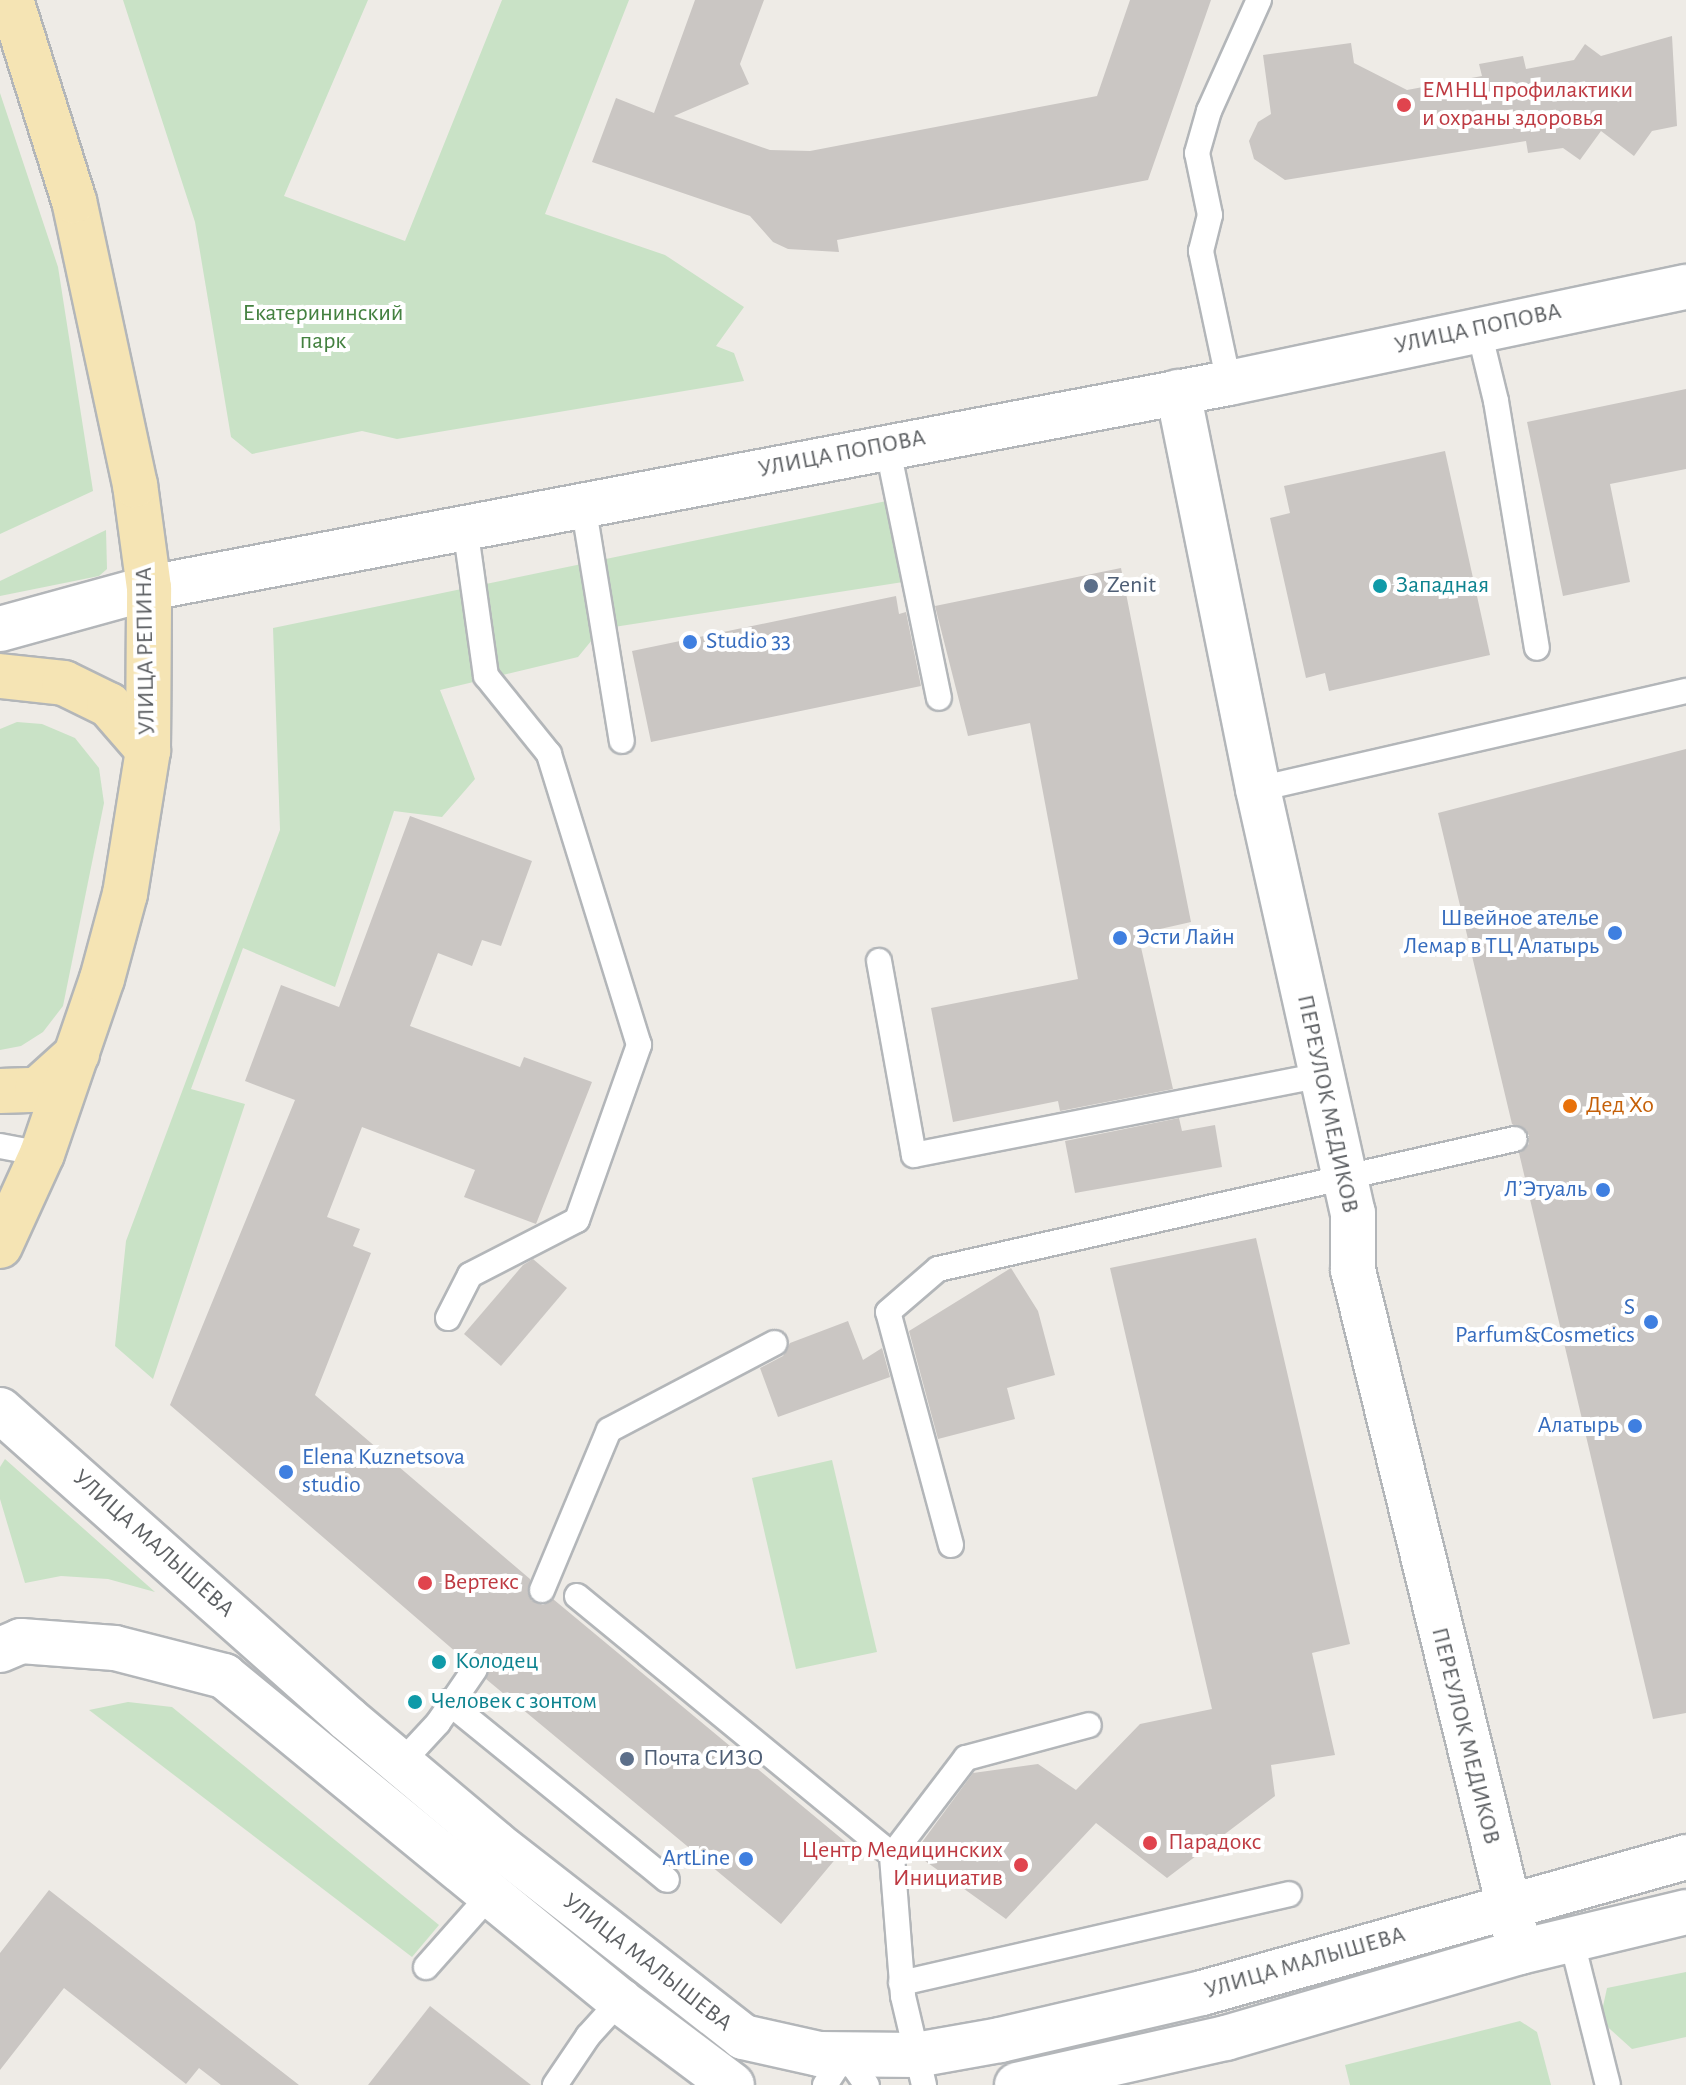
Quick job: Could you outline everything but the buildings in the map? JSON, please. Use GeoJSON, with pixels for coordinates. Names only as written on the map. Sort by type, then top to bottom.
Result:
{"type":"FeatureCollection","features":[{"type":"Feature","properties":{"kind":"main road","name":"УЛИЦА РЕПИНА"},"geometry":{"type":"LineString","coordinates":[[0,1246],[42,1154],[77,1054],[125,894],[148,750],[149,588],[108,344],[74,201],[11,0]]}},
{"type":"Feature","properties":{"kind":"main road","name":"УЛИЦА ПОПОВА"},"geometry":{"type":"LineString","coordinates":[[0,629],[149,588],[887,445],[1229,383],[1478,327],[1686,287]]}},
{"type":"Feature","properties":{"kind":"main road","name":"ПЕРЕУЛОК МЕДИКОВ"},"geometry":{"type":"LineString","coordinates":[[1178,392],[1258,789],[1353,1213],[1353,1270],[1471,1768],[1505,1905],[1520,1952]]}},
{"type":"Feature","properties":{"kind":"main road"},"geometry":{"type":"LineString","coordinates":[[0,676],[64,683],[109,705],[148,750]]}},
{"type":"Feature","properties":{"kind":"main road"},"geometry":{"type":"LineString","coordinates":[[0,1091],[37,1090],[77,1054]]}},
{"type":"Feature","properties":{"kind":"main road","name":"УЛИЦА МАЛЫШЕВА"},"geometry":{"type":"LineString","coordinates":[[0,1410],[401,1763],[650,1966],[743,2037],[819,2054],[846,2075],[920,2070],[1686,1857]]}},
{"type":"Feature","properties":{"kind":"main road","name":"УЛИЦА МАЛЫШЕВА"},"geometry":{"type":"LineString","coordinates":[[0,1650],[21,1641],[115,1648],[224,1676],[489,1896],[620,2001],[732,2085]]}},
{"type":"Feature","properties":{"kind":"main road","name":"УЛИЦА МАЛЫШЕВА"},"geometry":{"type":"LineString","coordinates":[[1017,2085],[1226,2038],[1520,1952],[1572,1942],[1686,1912]]}},
{"type":"Feature","properties":{"kind":"lane"},"geometry":{"type":"LineString","coordinates":[[1229,383],[1201,251],[1210,215],[1197,153],[1209,111],[1259,0]]}},
{"type":"Feature","properties":{"kind":"lane"},"geometry":{"type":"LineString","coordinates":[[1478,327],[1496,401],[1537,648]]}},
{"type":"Feature","properties":{"kind":"lane"},"geometry":{"type":"LineString","coordinates":[[887,445],[939,698]]}},
{"type":"Feature","properties":{"kind":"lane"},"geometry":{"type":"LineString","coordinates":[[583,504],[622,741]]}},
{"type":"Feature","properties":{"kind":"lane"},"geometry":{"type":"LineString","coordinates":[[448,1318],[470,1275],[577,1220],[639,1045],[549,754],[486,676],[465,527]]}},
{"type":"Feature","properties":{"kind":"lane"},"geometry":{"type":"LineString","coordinates":[[1258,789],[1686,691]]}},
{"type":"Feature","properties":{"kind":"lane"},"geometry":{"type":"LineString","coordinates":[[879,961],[914,1155],[1322,1075]]}},
{"type":"Feature","properties":{"kind":"lane"},"geometry":{"type":"LineString","coordinates":[[951,1545],[888,1312],[938,1269],[1515,1139]]}},
{"type":"Feature","properties":{"kind":"lane"},"geometry":{"type":"LineString","coordinates":[[0,1146],[42,1154]]}},
{"type":"Feature","properties":{"kind":"lane"},"geometry":{"type":"LineString","coordinates":[[542,1590],[609,1430],[775,1343]]}},
{"type":"Feature","properties":{"kind":"lane"},"geometry":{"type":"LineString","coordinates":[[577,1596],[892,1855]]}},
{"type":"Feature","properties":{"kind":"lane"},"geometry":{"type":"LineString","coordinates":[[401,1763],[438,1723],[448,1702],[475,1669]]}},
{"type":"Feature","properties":{"kind":"lane"},"geometry":{"type":"LineString","coordinates":[[448,1702],[667,1880]]}},
{"type":"Feature","properties":{"kind":"lane"},"geometry":{"type":"LineString","coordinates":[[920,2070],[901,1983],[892,1855],[966,1758],[1089,1725]]}},
{"type":"Feature","properties":{"kind":"lane"},"geometry":{"type":"LineString","coordinates":[[901,1983],[1289,1894]]}},
{"type":"Feature","properties":{"kind":"lane"},"geometry":{"type":"LineString","coordinates":[[426,1967],[489,1896]]}},
{"type":"Feature","properties":{"kind":"lane"},"geometry":{"type":"LineString","coordinates":[[1572,1942],[1608,2085]]}},
{"type":"Feature","properties":{"kind":"lane"},"geometry":{"type":"LineString","coordinates":[[555,2085],[650,1966]]}},
{"type":"Feature","properties":{"kind":"green space","name":"Екатерининский парк"},"geometry":{"type":"Polygon","coordinates":[[[123,0],[368,0],[284,196],[405,241],[502,0],[629,0],[545,214],[665,255],[744,307],[716,346],[734,353],[744,381],[397,439],[362,431],[252,454],[231,437],[195,222],[123,0]]]}},
{"type":"Feature","properties":{"kind":"green space"},"geometry":{"type":"Polygon","coordinates":[[[0,93],[58,267],[93,491],[0,534],[0,93]]]}},
{"type":"Feature","properties":{"kind":"green space"},"geometry":{"type":"Polygon","coordinates":[[[901,498],[916,580],[601,629],[578,657],[440,690],[475,779],[442,817],[394,811],[335,987],[243,948],[191,1089],[245,1104],[153,1379],[115,1346],[126,1241],[280,830],[273,628],[901,498]]]}},
{"type":"Feature","properties":{"kind":"green space"},"geometry":{"type":"Polygon","coordinates":[[[106,530],[107,569],[99,576],[0,596],[0,581],[106,530]]]}},
{"type":"Feature","properties":{"kind":"green space"},"geometry":{"type":"Polygon","coordinates":[[[17,722],[42,724],[75,738],[99,768],[104,803],[63,1006],[43,1032],[21,1046],[0,1050],[0,729],[17,722]]]}},
{"type":"Feature","properties":{"kind":"green space"},"geometry":{"type":"Polygon","coordinates":[[[5,1459],[155,1592],[108,1579],[61,1576],[25,1583],[0,1499],[0,1467],[5,1459]]]}},
{"type":"Feature","properties":{"kind":"green space"},"geometry":{"type":"Polygon","coordinates":[[[832,1460],[877,1652],[796,1669],[752,1478],[832,1460]]]}},
{"type":"Feature","properties":{"kind":"green space"},"geometry":{"type":"Polygon","coordinates":[[[128,1702],[172,1707],[439,1925],[412,1957],[89,1710],[128,1702]]]}},
{"type":"Feature","properties":{"kind":"green space"},"geometry":{"type":"Polygon","coordinates":[[[1686,1972],[1686,2037],[1632,2049],[1600,2020],[1607,1988],[1686,1972]]]}},
{"type":"Feature","properties":{"kind":"green space"},"geometry":{"type":"Polygon","coordinates":[[[1520,2021],[1537,2032],[1551,2085],[1350,2085],[1345,2065],[1520,2021]]]}},
{"type":"Feature","properties":{"kind":"place","name":"ЕМНЦ профилактики и охраны здоровья"},"geometry":{"type":"Point","coordinates":[1404,105]}},
{"type":"Feature","properties":{"kind":"place","name":"Zenit"},"geometry":{"type":"Point","coordinates":[1091,586]}},
{"type":"Feature","properties":{"kind":"place","name":"Западная"},"geometry":{"type":"Point","coordinates":[1380,586]}},
{"type":"Feature","properties":{"kind":"place","name":"Studio 33"},"geometry":{"type":"Point","coordinates":[690,642]}},
{"type":"Feature","properties":{"kind":"place","name":"Швейное ателье Лемар в ТЦ Алатырь"},"geometry":{"type":"Point","coordinates":[1615,933]}},
{"type":"Feature","properties":{"kind":"place","name":"Эсти Лайн"},"geometry":{"type":"Point","coordinates":[1120,938]}},
{"type":"Feature","properties":{"kind":"place","name":"Дед Хо"},"geometry":{"type":"Point","coordinates":[1570,1106]}},
{"type":"Feature","properties":{"kind":"place","name":"Л’Этуаль"},"geometry":{"type":"Point","coordinates":[1603,1190]}},
{"type":"Feature","properties":{"kind":"place","name":"S Parfum&Cosmetics"},"geometry":{"type":"Point","coordinates":[1651,1322]}},
{"type":"Feature","properties":{"kind":"place","name":"Алатырь"},"geometry":{"type":"Point","coordinates":[1635,1426]}},
{"type":"Feature","properties":{"kind":"place","name":"Elena Kuznetsova studio"},"geometry":{"type":"Point","coordinates":[286,1472]}},
{"type":"Feature","properties":{"kind":"place","name":"Вертекс"},"geometry":{"type":"Point","coordinates":[425,1583]}},
{"type":"Feature","properties":{"kind":"place","name":"Колодец"},"geometry":{"type":"Point","coordinates":[439,1662]}},
{"type":"Feature","properties":{"kind":"place","name":"Человек с зонтом"},"geometry":{"type":"Point","coordinates":[415,1702]}},
{"type":"Feature","properties":{"kind":"place","name":"Почта СИЗО"},"geometry":{"type":"Point","coordinates":[627,1759]}},
{"type":"Feature","properties":{"kind":"place","name":"Парадокс"},"geometry":{"type":"Point","coordinates":[1150,1843]}},
{"type":"Feature","properties":{"kind":"place","name":"ArtLine"},"geometry":{"type":"Point","coordinates":[746,1859]}},
{"type":"Feature","properties":{"kind":"place","name":"Центр Медицинских Инициатив"},"geometry":{"type":"Point","coordinates":[1021,1865]}}]}
